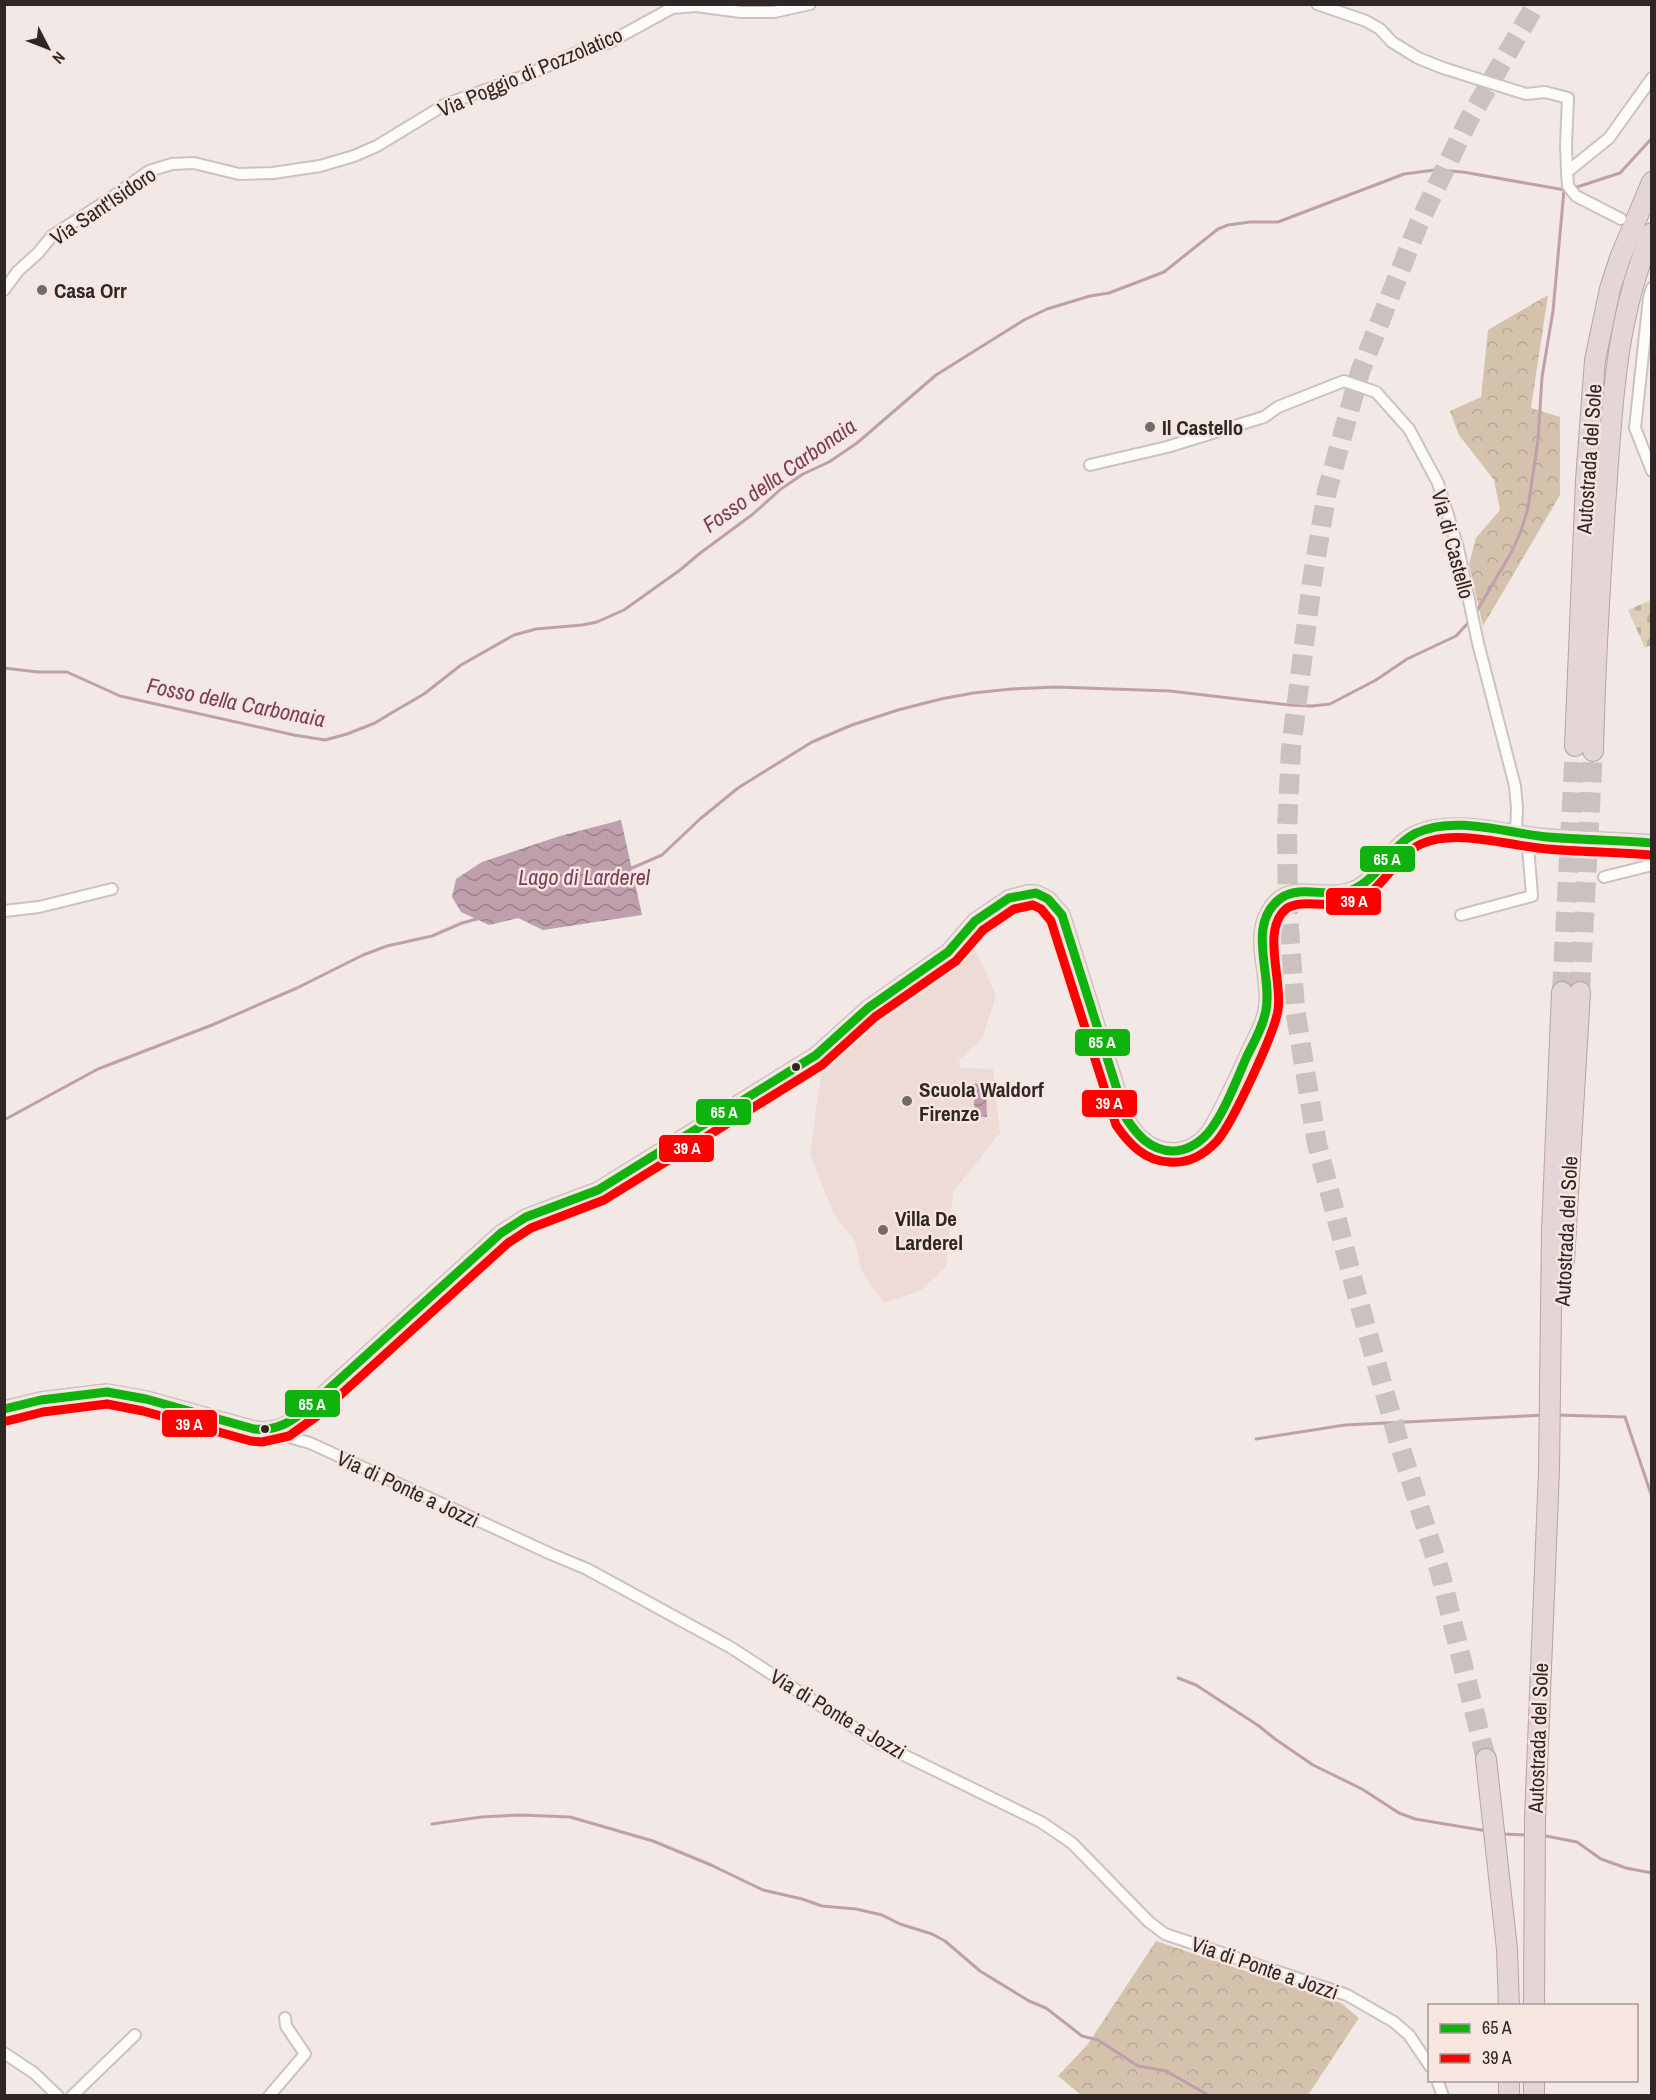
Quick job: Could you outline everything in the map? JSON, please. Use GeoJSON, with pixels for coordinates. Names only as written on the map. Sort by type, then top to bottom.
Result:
{"type":"FeatureCollection","features":[{"type":"Feature","properties":{"kind":"highway","name":"Autostrada del Sole"},"geometry":{"type":"LineString","coordinates":[[1652,182],[1643,198],[1610,289],[1595,360],[1586,480],[1584,748],[1596,641],[1614,381],[1628,303],[1652,233]]}},
{"type":"Feature","properties":{"kind":"highway","name":"Autostrada del Sole"},"geometry":{"type":"LineString","coordinates":[[1534,2004],[1535,1818],[1549,1470],[1552,1231],[1571,992]]}},
{"type":"Feature","properties":{"kind":"highway","name":"Autostrada del Sole"},"geometry":{"type":"LineString","coordinates":[[1486,1759],[1507,1949],[1509,2004]]}},
{"type":"Feature","properties":{"kind":"main road"},"geometry":{"type":"LineString","coordinates":[[4,1409],[41,1400],[107,1392],[146,1398],[254,1429],[279,1428],[309,1407],[501,1233],[526,1217],[598,1190],[816,1055],[868,1008],[948,952],[975,921],[1009,898],[1036,893],[1048,899],[1056,907],[1066,925],[1126,1118],[1135,1133],[1148,1144],[1162,1150],[1178,1151],[1196,1144],[1209,1131],[1264,1019],[1268,996],[1262,932],[1266,917],[1277,903],[1287,896],[1301,891],[1332,894],[1356,889],[1368,880],[1402,842],[1419,832],[1435,828],[1457,827],[1652,843]]}},
{"type":"Feature","properties":{"kind":"street","name":"Via Poggio di Pozzolatico"},"geometry":{"type":"LineString","coordinates":[[221,169],[239,174],[273,173],[320,166],[354,156],[395,136],[446,104],[527,75],[583,50],[608,43],[672,8],[696,6],[741,12],[774,12],[810,4]]}},
{"type":"Feature","properties":{"kind":"street"},"geometry":{"type":"LineString","coordinates":[[1317,4],[1366,21],[1380,29],[1392,42],[1443,68],[1526,94],[1545,92],[1568,98],[1566,145],[1568,186],[1576,196],[1622,219]]}},
{"type":"Feature","properties":{"kind":"street"},"geometry":{"type":"LineString","coordinates":[[1567,172],[1609,138],[1652,78]]}},
{"type":"Feature","properties":{"kind":"street","name":"Via Sant'Isidoro"},"geometry":{"type":"LineString","coordinates":[[4,290],[18,271],[52,236],[149,171],[172,164],[194,163],[221,169]]}},
{"type":"Feature","properties":{"kind":"street"},"geometry":{"type":"LineString","coordinates":[[1652,288],[1635,428],[1652,471]]}},
{"type":"Feature","properties":{"kind":"street","name":"Via di Castello"},"geometry":{"type":"LineString","coordinates":[[1090,465],[1147,453],[1264,417],[1278,407],[1344,381],[1376,392],[1409,429],[1438,483],[1458,548],[1478,643],[1515,786],[1532,896],[1461,915]]}},
{"type":"Feature","properties":{"kind":"street"},"geometry":{"type":"LineString","coordinates":[[1604,877],[1652,865]]}},
{"type":"Feature","properties":{"kind":"street"},"geometry":{"type":"LineString","coordinates":[[4,911],[39,907],[112,889]]}},
{"type":"Feature","properties":{"kind":"street","name":"Via di Ponte a Jozzi"},"geometry":{"type":"LineString","coordinates":[[279,1428],[285,1436],[310,1443],[587,1569],[730,1647],[875,1741],[1041,1822],[1072,1843],[1149,1922],[1165,1934],[1347,1995],[1394,2022],[1409,2034],[1428,2063]]}},
{"type":"Feature","properties":{"kind":"street"},"geometry":{"type":"LineString","coordinates":[[269,2096],[305,2054],[286,2026],[285,2018]]}},
{"type":"Feature","properties":{"kind":"street"},"geometry":{"type":"LineString","coordinates":[[72,2096],[135,2035]]}},
{"type":"Feature","properties":{"kind":"street"},"geometry":{"type":"LineString","coordinates":[[4,2054],[34,2073],[58,2096]]}},
{"type":"Feature","properties":{"kind":"shaded area","name":"Scuola Waldorf Firenze"},"geometry":{"type":"Polygon","coordinates":[[[972,942],[996,996],[982,1039],[959,1060],[960,1068],[993,1069],[1000,1133],[953,1192],[946,1267],[920,1291],[884,1303],[861,1270],[855,1241],[834,1214],[810,1154],[822,1067],[821,1056],[853,1024],[972,942]]]}},
{"type":"Feature","properties":{"kind":"green space"},"geometry":{"type":"Polygon","coordinates":[[[1548,295],[1531,408],[1560,417],[1560,495],[1483,626],[1469,564],[1476,538],[1500,510],[1494,480],[1459,435],[1450,411],[1481,397],[1488,330],[1548,295]]]}},
{"type":"Feature","properties":{"kind":"green space"},"geometry":{"type":"Polygon","coordinates":[[[1651,600],[1651,645],[1645,648],[1628,610],[1651,600]]]}},
{"type":"Feature","properties":{"kind":"green space"},"geometry":{"type":"Polygon","coordinates":[[[1156,1941],[1341,2003],[1359,2018],[1308,2095],[1081,2095],[1058,2076],[1088,2044],[1156,1941]]]}},
{"type":"Feature","properties":{"kind":"water","name":"Lago di Larderel"},"geometry":{"type":"Polygon","coordinates":[[[621,820],[642,915],[543,930],[518,918],[489,925],[461,912],[452,897],[456,879],[482,862],[560,836],[621,820]]]}},
{"type":"Feature","properties":{"kind":"water"},"geometry":{"type":"Polygon","coordinates":[[[986,1083],[987,1117],[975,1117],[973,1084],[986,1083]]]}},
{"type":"Feature","properties":{"kind":"waterway","name":"Fosso della Carbonaia"},"geometry":{"type":"LineString","coordinates":[[1574,188],[1620,173],[1652,138]]}},
{"type":"Feature","properties":{"kind":"waterway","name":"Fosso della Carbonaia"},"geometry":{"type":"LineString","coordinates":[[4,668],[38,672],[67,672],[120,696],[294,735],[325,740],[347,734],[375,723],[424,694],[461,665],[514,635],[536,629],[597,622],[624,610],[753,514],[781,489],[857,443],[936,375],[1024,320],[1047,309],[1090,296],[1109,293],[1164,272],[1218,229],[1250,222],[1278,222],[1404,174],[1435,170],[1463,172],[1565,190]]}},
{"type":"Feature","properties":{"kind":"waterway"},"geometry":{"type":"LineString","coordinates":[[1475,614],[1511,553],[1528,508],[1538,440],[1542,377],[1553,311],[1564,190]]}},
{"type":"Feature","properties":{"kind":"waterway"},"geometry":{"type":"LineString","coordinates":[[632,868],[662,855],[700,819],[738,788],[812,742],[852,725],[898,710],[973,693],[1056,687],[1170,691],[1290,705],[1330,704],[1376,680],[1407,659],[1456,636],[1469,622]]}},
{"type":"Feature","properties":{"kind":"waterway"},"geometry":{"type":"LineString","coordinates":[[4,1120],[98,1069],[212,1025],[297,988],[363,955],[387,946],[432,936],[462,923],[481,918]]}},
{"type":"Feature","properties":{"kind":"waterway"},"geometry":{"type":"LineString","coordinates":[[1256,1439],[1345,1425],[1544,1415]]}},
{"type":"Feature","properties":{"kind":"waterway"},"geometry":{"type":"LineString","coordinates":[[1556,1415],[1625,1417],[1652,1497]]}},
{"type":"Feature","properties":{"kind":"waterway"},"geometry":{"type":"LineString","coordinates":[[1178,1678],[1196,1685],[1313,1765],[1362,1789],[1399,1813],[1415,1819],[1487,1831]]}},
{"type":"Feature","properties":{"kind":"waterway"},"geometry":{"type":"LineString","coordinates":[[432,1824],[481,1817],[520,1815],[570,1817],[653,1841],[763,1890],[822,1906],[856,1909],[882,1915],[945,1941],[980,1971],[1029,2001],[1046,2008],[1082,2036],[1098,2040],[1138,2066],[1166,2071],[1210,2096]]}},
{"type":"Feature","properties":{"kind":"waterway"},"geometry":{"type":"LineString","coordinates":[[1502,1834],[1528,1835]]}},
{"type":"Feature","properties":{"kind":"waterway"},"geometry":{"type":"LineString","coordinates":[[1541,1835],[1577,1842],[1601,1859],[1626,1868],[1652,1873]]}},
{"type":"Feature","properties":{"kind":"tunnel"},"geometry":{"type":"LineString","coordinates":[[1486,1759],[1440,1572],[1400,1446],[1317,1144],[1295,1009],[1288,915],[1287,827],[1291,749],[1312,581],[1327,491],[1360,372],[1419,223],[1468,121],[1536,4]]}},
{"type":"Feature","properties":{"kind":"tunnel"},"geometry":{"type":"LineString","coordinates":[[1562,992],[1575,746]]}},
{"type":"Feature","properties":{"kind":"tunnel"},"geometry":{"type":"LineString","coordinates":[[1580,992],[1593,751]]}},
{"type":"Feature","properties":{"kind":"transit line"},"geometry":{"type":"LineString","coordinates":[[4,1409],[41,1400],[107,1392],[146,1399],[254,1429],[270,1429],[284,1424],[309,1407],[501,1233],[526,1217],[598,1190],[816,1055],[868,1008],[948,952],[975,921],[1009,898],[1036,893],[1048,899],[1062,915],[1126,1118],[1140,1136],[1151,1145],[1164,1150],[1177,1151],[1196,1143],[1214,1126],[1261,1028],[1267,996],[1262,936],[1264,922],[1270,909],[1281,898],[1297,892],[1334,893],[1352,890],[1370,878],[1407,839],[1416,833],[1448,825],[1481,827],[1547,837],[1652,843]]}},
{"type":"Feature","properties":{"kind":"transit line"},"geometry":{"type":"LineString","coordinates":[[7,1421],[43,1412],[107,1404],[143,1411],[251,1441],[262,1442],[289,1436],[317,1416],[508,1243],[531,1228],[604,1200],[822,1065],[875,1017],[956,961],[983,930],[1014,909],[1033,905],[1041,909],[1051,921],[1116,1125],[1126,1139],[1145,1155],[1160,1161],[1183,1162],[1195,1158],[1217,1141],[1242,1098],[1261,1057],[1278,1010],[1279,998],[1274,957],[1275,929],[1286,909],[1300,904],[1345,904],[1364,897],[1373,891],[1411,850],[1435,839],[1483,839],[1547,849],[1651,855]]}},
{"type":"Feature","properties":{"kind":"place","name":"Casa Orr"},"geometry":{"type":"Point","coordinates":[42,290]}},
{"type":"Feature","properties":{"kind":"place","name":"Il Castello"},"geometry":{"type":"Point","coordinates":[1150,427]}},
{"type":"Feature","properties":{"kind":"place","name":"Scuola Waldorf Firenze"},"geometry":{"type":"Point","coordinates":[907,1101]}},
{"type":"Feature","properties":{"kind":"place","name":"Villa De Larderel"},"geometry":{"type":"Point","coordinates":[883,1230]}}]}
